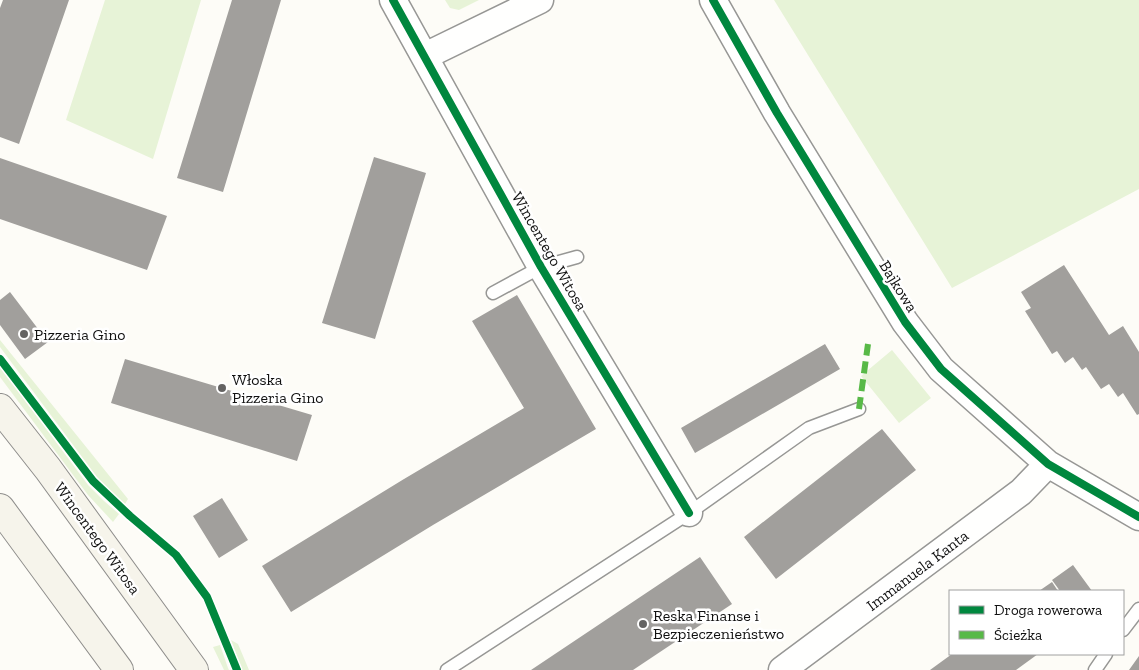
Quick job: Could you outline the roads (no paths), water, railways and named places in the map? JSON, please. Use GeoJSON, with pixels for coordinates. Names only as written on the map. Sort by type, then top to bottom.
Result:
{"type":"FeatureCollection","features":[{"type":"Feature","properties":{"kind":"main road","name":"Wincentego Witosa"},"geometry":{"type":"LineString","coordinates":[[0,408],[48,469],[194,670]]}},
{"type":"Feature","properties":{"kind":"main road"},"geometry":{"type":"LineString","coordinates":[[0,508],[119,670]]}},
{"type":"Feature","properties":{"kind":"street","name":"Wincentego Witosa"},"geometry":{"type":"LineString","coordinates":[[393,0],[540,267],[689,512]]}},
{"type":"Feature","properties":{"kind":"street"},"geometry":{"type":"LineString","coordinates":[[425,56],[540,0]]}},
{"type":"Feature","properties":{"kind":"street","name":"Bajkowa"},"geometry":{"type":"LineString","coordinates":[[713,0],[777,113],[905,322],[942,369],[1048,464],[1139,517]]}},
{"type":"Feature","properties":{"kind":"street","name":"Immanuela Kanta"},"geometry":{"type":"LineString","coordinates":[[794,667],[1021,492],[1048,464]]}},
{"type":"Feature","properties":{"kind":"lane"},"geometry":{"type":"LineString","coordinates":[[492,294],[540,267],[576,258]]}},
{"type":"Feature","properties":{"kind":"lane"},"geometry":{"type":"LineString","coordinates":[[447,670],[689,512],[810,428],[859,409]]}},
{"type":"Feature","properties":{"kind":"lane"},"geometry":{"type":"LineString","coordinates":[[1124,629],[1139,609]]}},
{"type":"Feature","properties":{"kind":"lane"},"geometry":{"type":"LineString","coordinates":[[1094,670],[1105,655]]}},
{"type":"Feature","properties":{"kind":"place","name":"Pizzeria Gino"},"geometry":{"type":"Point","coordinates":[24,334]}},
{"type":"Feature","properties":{"kind":"place","name":"Włoska Pizzeria Gino"},"geometry":{"type":"Point","coordinates":[222,388]}},
{"type":"Feature","properties":{"kind":"place","name":"Reska Finanse i Bezpieczenieństwo"},"geometry":{"type":"Point","coordinates":[643,624]}}]}
